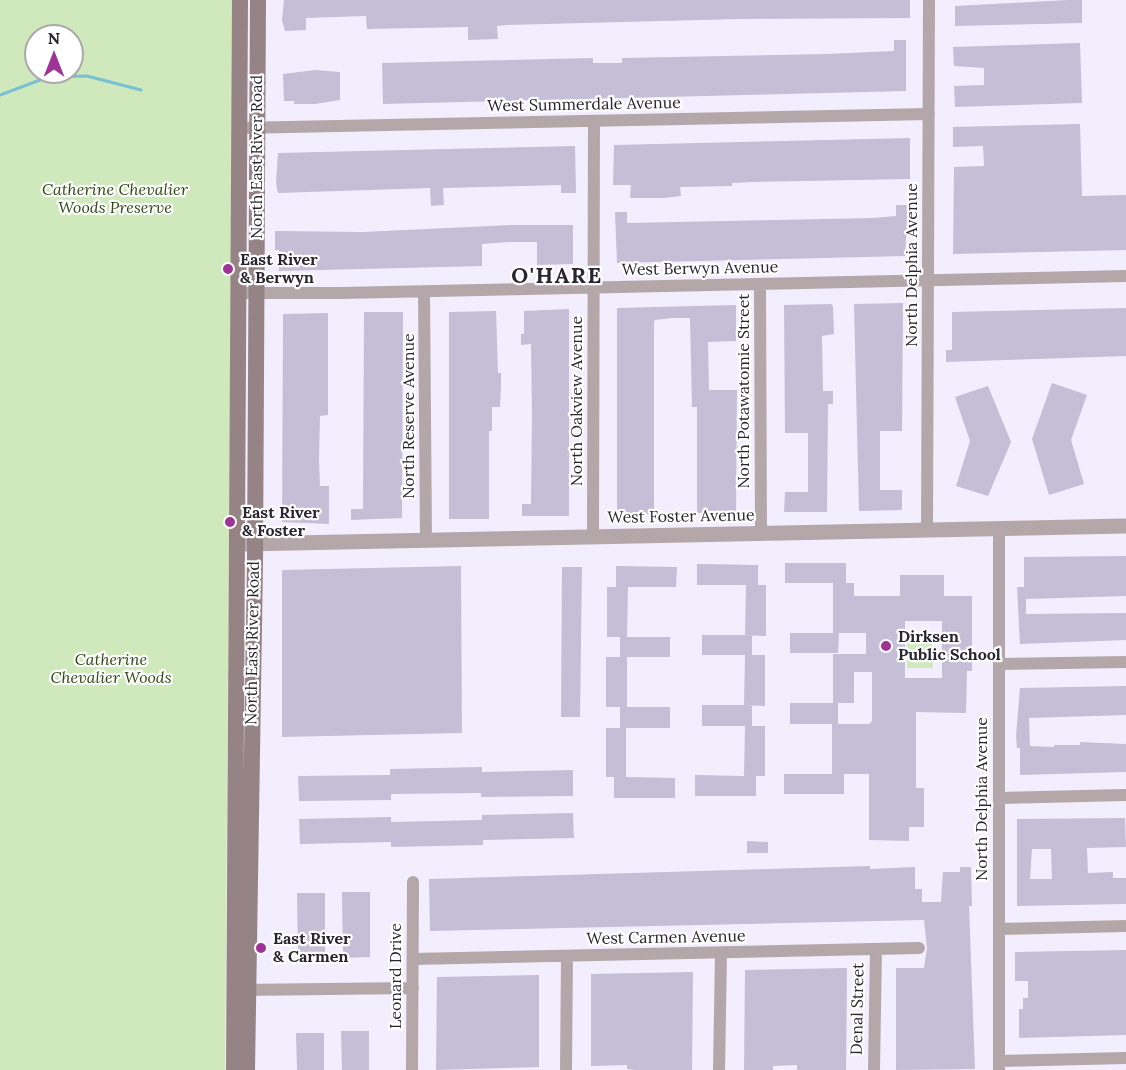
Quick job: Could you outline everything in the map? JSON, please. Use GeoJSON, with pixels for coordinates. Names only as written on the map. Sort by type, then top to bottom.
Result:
{"type":"FeatureCollection","features":[{"type":"Feature","properties":{"kind":"main road","name":"North East River Road"},"geometry":{"type":"LineString","coordinates":[[240,0],[236,544],[241,990],[247,1070]]}},
{"type":"Feature","properties":{"kind":"main road","name":"North East River Road"},"geometry":{"type":"LineString","coordinates":[[234,1070],[241,990],[255,544],[258,0]]}},
{"type":"Feature","properties":{"kind":"street","name":"North Delphia Avenue"},"geometry":{"type":"LineString","coordinates":[[927,530],[929,0]]}},
{"type":"Feature","properties":{"kind":"street","name":"West Summerdale Avenue"},"geometry":{"type":"LineString","coordinates":[[239,128],[929,114]]}},
{"type":"Feature","properties":{"kind":"street","name":"North Oakview Avenue"},"geometry":{"type":"LineString","coordinates":[[593,537],[594,122]]}},
{"type":"Feature","properties":{"kind":"street","name":"West Berwyn Avenue"},"geometry":{"type":"LineString","coordinates":[[238,293],[594,288],[1126,276]]}},
{"type":"Feature","properties":{"kind":"street","name":"North Potawatomie Street"},"geometry":{"type":"LineString","coordinates":[[760,284],[761,534]]}},
{"type":"Feature","properties":{"kind":"street","name":"North Reserve Avenue"},"geometry":{"type":"LineString","coordinates":[[424,291],[426,541]]}},
{"type":"Feature","properties":{"kind":"street","name":"West Foster Avenue"},"geometry":{"type":"LineString","coordinates":[[236,544],[1126,526]]}},
{"type":"Feature","properties":{"kind":"street","name":"North Delphia Avenue"},"geometry":{"type":"LineString","coordinates":[[999,528],[999,1066]]}},
{"type":"Feature","properties":{"kind":"street"},"geometry":{"type":"LineString","coordinates":[[999,664],[1126,662]]}},
{"type":"Feature","properties":{"kind":"street"},"geometry":{"type":"LineString","coordinates":[[999,798],[1126,795]]}},
{"type":"Feature","properties":{"kind":"street","name":"Leonard Drive"},"geometry":{"type":"LineString","coordinates":[[412,1070],[413,882]]}},
{"type":"Feature","properties":{"kind":"street"},"geometry":{"type":"LineString","coordinates":[[999,929],[1126,926]]}},
{"type":"Feature","properties":{"kind":"street","name":"West Carmen Avenue"},"geometry":{"type":"LineString","coordinates":[[412,959],[920,948]]}},
{"type":"Feature","properties":{"kind":"street","name":"Denal Street"},"geometry":{"type":"LineString","coordinates":[[874,1070],[876,949]]}},
{"type":"Feature","properties":{"kind":"street"},"geometry":{"type":"LineString","coordinates":[[719,1070],[721,953]]}},
{"type":"Feature","properties":{"kind":"street"},"geometry":{"type":"LineString","coordinates":[[566,1070],[567,956]]}},
{"type":"Feature","properties":{"kind":"street"},"geometry":{"type":"LineString","coordinates":[[241,990],[412,988]]}},
{"type":"Feature","properties":{"kind":"street"},"geometry":{"type":"LineString","coordinates":[[999,1066],[1126,1058]]}},
{"type":"Feature","properties":{"kind":"green space","name":"Catherine Chevalier Woods Preserve"},"geometry":{"type":"Polygon","coordinates":[[[0,0],[233,0],[225,1070],[0,1070],[0,0]]]}},
{"type":"Feature","properties":{"kind":"green space"},"geometry":{"type":"Polygon","coordinates":[[[907,640],[932,640],[933,668],[907,668],[907,640]]]}},
{"type":"Feature","properties":{"kind":"building"},"geometry":{"type":"Polygon","coordinates":[[[284,0],[910,0],[910,18],[739,19],[507,25],[497,26],[498,39],[468,40],[468,27],[367,29],[366,16],[306,18],[306,30],[285,31],[282,20],[284,0]]]}},
{"type":"Feature","properties":{"kind":"building"},"geometry":{"type":"Polygon","coordinates":[[[1082,0],[1082,23],[955,26],[955,6],[1082,0]]]}},
{"type":"Feature","properties":{"kind":"building"},"geometry":{"type":"Polygon","coordinates":[[[894,40],[906,40],[906,91],[383,104],[382,63],[593,58],[593,63],[622,63],[622,58],[894,51],[894,40]]]}},
{"type":"Feature","properties":{"kind":"building"},"geometry":{"type":"Polygon","coordinates":[[[1080,43],[1082,103],[955,107],[954,86],[984,85],[984,68],[954,66],[953,47],[1080,43]]]}},
{"type":"Feature","properties":{"kind":"building"},"geometry":{"type":"Polygon","coordinates":[[[315,70],[340,72],[340,100],[315,104],[294,104],[294,101],[284,101],[283,74],[315,70]]]}},
{"type":"Feature","properties":{"kind":"building"},"geometry":{"type":"Polygon","coordinates":[[[1080,124],[1082,196],[1126,195],[1126,250],[953,254],[954,167],[984,166],[984,164],[983,146],[953,147],[953,127],[1080,124]]]}},
{"type":"Feature","properties":{"kind":"building"},"geometry":{"type":"Polygon","coordinates":[[[910,138],[910,179],[751,182],[732,183],[732,186],[680,187],[681,196],[664,198],[630,198],[631,185],[613,185],[614,145],[910,138]]]}},
{"type":"Feature","properties":{"kind":"building"},"geometry":{"type":"Polygon","coordinates":[[[575,146],[576,193],[561,193],[561,185],[443,188],[444,205],[431,206],[430,188],[278,193],[276,183],[278,153],[575,146]]]}},
{"type":"Feature","properties":{"kind":"building"},"geometry":{"type":"Polygon","coordinates":[[[896,205],[908,205],[905,256],[617,263],[615,212],[627,212],[627,223],[873,218],[896,216],[896,205]]]}},
{"type":"Feature","properties":{"kind":"building"},"geometry":{"type":"Polygon","coordinates":[[[511,225],[573,225],[573,264],[537,265],[537,242],[509,242],[482,244],[482,266],[279,271],[279,250],[275,250],[275,231],[363,232],[511,225]]]}},
{"type":"Feature","properties":{"kind":"building"},"geometry":{"type":"Polygon","coordinates":[[[903,303],[902,431],[880,431],[880,490],[902,490],[902,510],[859,511],[854,304],[903,303]]]}},
{"type":"Feature","properties":{"kind":"building"},"geometry":{"type":"Polygon","coordinates":[[[831,304],[834,334],[822,336],[823,391],[833,391],[833,404],[828,404],[827,512],[784,512],[785,492],[808,492],[808,433],[785,433],[784,305],[831,304]]]}},
{"type":"Feature","properties":{"kind":"building"},"geometry":{"type":"Polygon","coordinates":[[[736,305],[736,341],[708,342],[709,390],[737,390],[736,512],[697,513],[697,407],[692,407],[690,318],[672,318],[654,322],[654,514],[617,515],[617,308],[736,305]]]}},
{"type":"Feature","properties":{"kind":"building"},"geometry":{"type":"Polygon","coordinates":[[[1126,308],[1126,356],[946,362],[946,350],[952,350],[952,312],[1126,308]]]}},
{"type":"Feature","properties":{"kind":"building"},"geometry":{"type":"Polygon","coordinates":[[[569,309],[569,516],[522,516],[522,504],[531,504],[532,415],[531,344],[521,345],[521,334],[524,334],[524,311],[569,309]]]}},
{"type":"Feature","properties":{"kind":"building"},"geometry":{"type":"Polygon","coordinates":[[[496,311],[498,373],[501,373],[501,384],[500,407],[492,407],[492,431],[489,431],[489,519],[449,519],[449,312],[496,311]]]}},
{"type":"Feature","properties":{"kind":"building"},"geometry":{"type":"Polygon","coordinates":[[[364,312],[403,312],[402,518],[351,520],[351,509],[363,509],[364,312]]]}},
{"type":"Feature","properties":{"kind":"building"},"geometry":{"type":"Polygon","coordinates":[[[328,313],[328,415],[320,416],[319,459],[320,486],[329,486],[329,524],[282,522],[283,314],[328,313]]]}},
{"type":"Feature","properties":{"kind":"building"},"geometry":{"type":"Polygon","coordinates":[[[1052,383],[1087,395],[1071,440],[1084,484],[1049,495],[1032,439],[1052,383]]]}},
{"type":"Feature","properties":{"kind":"building"},"geometry":{"type":"Polygon","coordinates":[[[988,386],[1011,442],[988,496],[956,486],[970,441],[955,397],[988,386]]]}},
{"type":"Feature","properties":{"kind":"building"},"geometry":{"type":"Polygon","coordinates":[[[1126,556],[1126,596],[1026,599],[1026,614],[1126,613],[1126,640],[1020,644],[1017,587],[1024,587],[1024,557],[1126,556]]]}},
{"type":"Feature","properties":{"kind":"building"},"geometry":{"type":"Polygon","coordinates":[[[785,563],[846,563],[846,583],[854,583],[854,596],[900,596],[900,575],[944,575],[944,596],[972,596],[972,671],[967,671],[966,713],[916,712],[916,788],[924,788],[924,827],[909,827],[909,841],[869,840],[869,774],[844,774],[844,794],[784,794],[784,774],[832,774],[832,724],[790,724],[790,703],[833,703],[833,654],[866,654],[866,633],[839,633],[838,653],[790,653],[790,633],[833,633],[833,583],[785,583],[785,563]],[[905,621],[905,678],[942,678],[942,621],[905,621]],[[854,672],[854,703],[838,703],[838,724],[869,724],[872,721],[872,672],[854,672]]]}},
{"type":"Feature","properties":{"kind":"building"},"geometry":{"type":"Polygon","coordinates":[[[697,564],[758,565],[758,585],[766,585],[766,636],[745,635],[746,585],[697,585],[697,564]]]}},
{"type":"Feature","properties":{"kind":"building"},"geometry":{"type":"Polygon","coordinates":[[[461,566],[462,733],[282,737],[282,570],[461,566]]]}},
{"type":"Feature","properties":{"kind":"building"},"geometry":{"type":"Polygon","coordinates":[[[616,566],[677,567],[676,587],[628,587],[627,637],[670,637],[670,657],[627,657],[627,707],[670,707],[670,728],[620,728],[620,707],[606,707],[606,657],[620,657],[620,637],[607,637],[607,587],[616,587],[616,566]]]}},
{"type":"Feature","properties":{"kind":"building"},"geometry":{"type":"Polygon","coordinates":[[[562,567],[582,567],[580,717],[561,717],[562,567]]]}},
{"type":"Feature","properties":{"kind":"building"},"geometry":{"type":"Polygon","coordinates":[[[702,635],[752,635],[752,655],[765,655],[765,706],[744,705],[745,655],[702,655],[702,635]]]}},
{"type":"Feature","properties":{"kind":"building"},"geometry":{"type":"Polygon","coordinates":[[[1126,686],[1126,715],[1029,718],[1030,746],[1080,745],[1080,742],[1126,744],[1126,772],[1020,775],[1020,748],[1017,748],[1016,736],[1020,688],[1126,686]]]}},
{"type":"Feature","properties":{"kind":"building"},"geometry":{"type":"Polygon","coordinates":[[[702,705],[752,705],[752,726],[765,726],[765,776],[756,776],[756,796],[695,796],[695,775],[744,776],[745,726],[702,726],[702,705]]]}},
{"type":"Feature","properties":{"kind":"building"},"geometry":{"type":"Polygon","coordinates":[[[606,728],[626,728],[626,777],[675,778],[675,798],[614,798],[614,777],[606,777],[606,728]]]}},
{"type":"Feature","properties":{"kind":"building"},"geometry":{"type":"Polygon","coordinates":[[[482,767],[482,772],[573,770],[573,796],[481,797],[481,793],[391,794],[391,800],[299,801],[298,776],[390,775],[390,769],[482,767]]]}},
{"type":"Feature","properties":{"kind":"building"},"geometry":{"type":"Polygon","coordinates":[[[573,813],[574,838],[483,840],[483,845],[391,847],[391,842],[300,844],[299,819],[391,817],[391,822],[482,820],[482,815],[573,813]]]}},
{"type":"Feature","properties":{"kind":"building"},"geometry":{"type":"Polygon","coordinates":[[[1125,818],[1126,847],[1087,848],[1088,873],[1113,872],[1113,878],[1126,878],[1126,904],[1017,906],[1017,819],[1125,818]],[[1032,849],[1030,879],[1052,879],[1051,849],[1032,849]]]}},
{"type":"Feature","properties":{"kind":"building"},"geometry":{"type":"Polygon","coordinates":[[[747,841],[768,842],[768,853],[747,853],[747,841]]]}},
{"type":"Feature","properties":{"kind":"building"},"geometry":{"type":"Polygon","coordinates":[[[870,866],[870,869],[915,867],[915,889],[922,889],[922,902],[941,902],[943,872],[960,872],[960,867],[971,867],[972,906],[969,906],[975,1069],[896,1070],[896,968],[924,968],[927,948],[924,920],[430,931],[429,879],[870,866]]]}},
{"type":"Feature","properties":{"kind":"building"},"geometry":{"type":"Polygon","coordinates":[[[342,892],[370,892],[370,957],[343,958],[342,892]]]}},
{"type":"Feature","properties":{"kind":"building"},"geometry":{"type":"Polygon","coordinates":[[[297,893],[325,893],[325,958],[298,959],[297,893]]]}},
{"type":"Feature","properties":{"kind":"building"},"geometry":{"type":"Polygon","coordinates":[[[1126,950],[1126,1035],[1019,1038],[1019,1009],[1023,1009],[1023,998],[1028,998],[1028,981],[1015,981],[1015,952],[1126,950]]]}},
{"type":"Feature","properties":{"kind":"building"},"geometry":{"type":"Polygon","coordinates":[[[847,968],[846,1070],[797,1070],[797,1065],[773,1066],[773,1070],[744,1070],[745,970],[847,968]]]}},
{"type":"Feature","properties":{"kind":"building"},"geometry":{"type":"Polygon","coordinates":[[[693,972],[692,1070],[636,1070],[627,1069],[627,1065],[591,1066],[591,974],[693,972]]]}},
{"type":"Feature","properties":{"kind":"building"},"geometry":{"type":"Polygon","coordinates":[[[539,975],[539,1067],[436,1070],[437,977],[539,975]]]}},
{"type":"Feature","properties":{"kind":"building"},"geometry":{"type":"Polygon","coordinates":[[[341,1031],[369,1031],[369,1070],[342,1070],[341,1031]]]}},
{"type":"Feature","properties":{"kind":"building"},"geometry":{"type":"Polygon","coordinates":[[[296,1033],[324,1033],[324,1070],[297,1070],[296,1033]]]}},
{"type":"Feature","properties":{"kind":"waterway"},"geometry":{"type":"LineString","coordinates":[[0,95],[48,77],[87,76],[141,90]]}},
{"type":"Feature","properties":{"kind":"place","name":"East River & Berwyn"},"geometry":{"type":"Point","coordinates":[228,269]}},
{"type":"Feature","properties":{"kind":"place","name":"East River & Foster"},"geometry":{"type":"Point","coordinates":[230,522]}},
{"type":"Feature","properties":{"kind":"place","name":"Dirksen Public School"},"geometry":{"type":"Point","coordinates":[886,646]}},
{"type":"Feature","properties":{"kind":"place","name":"East River & Carmen"},"geometry":{"type":"Point","coordinates":[261,948]}},
{"type":"Feature","properties":{"kind":"district","name":"O'HARE"},"geometry":{"type":"Point","coordinates":[557,277]}},
{"type":"Feature","properties":{"kind":"park label","name":"Catherine Chevalier Woods"},"geometry":{"type":"Point","coordinates":[111,669]}}]}
